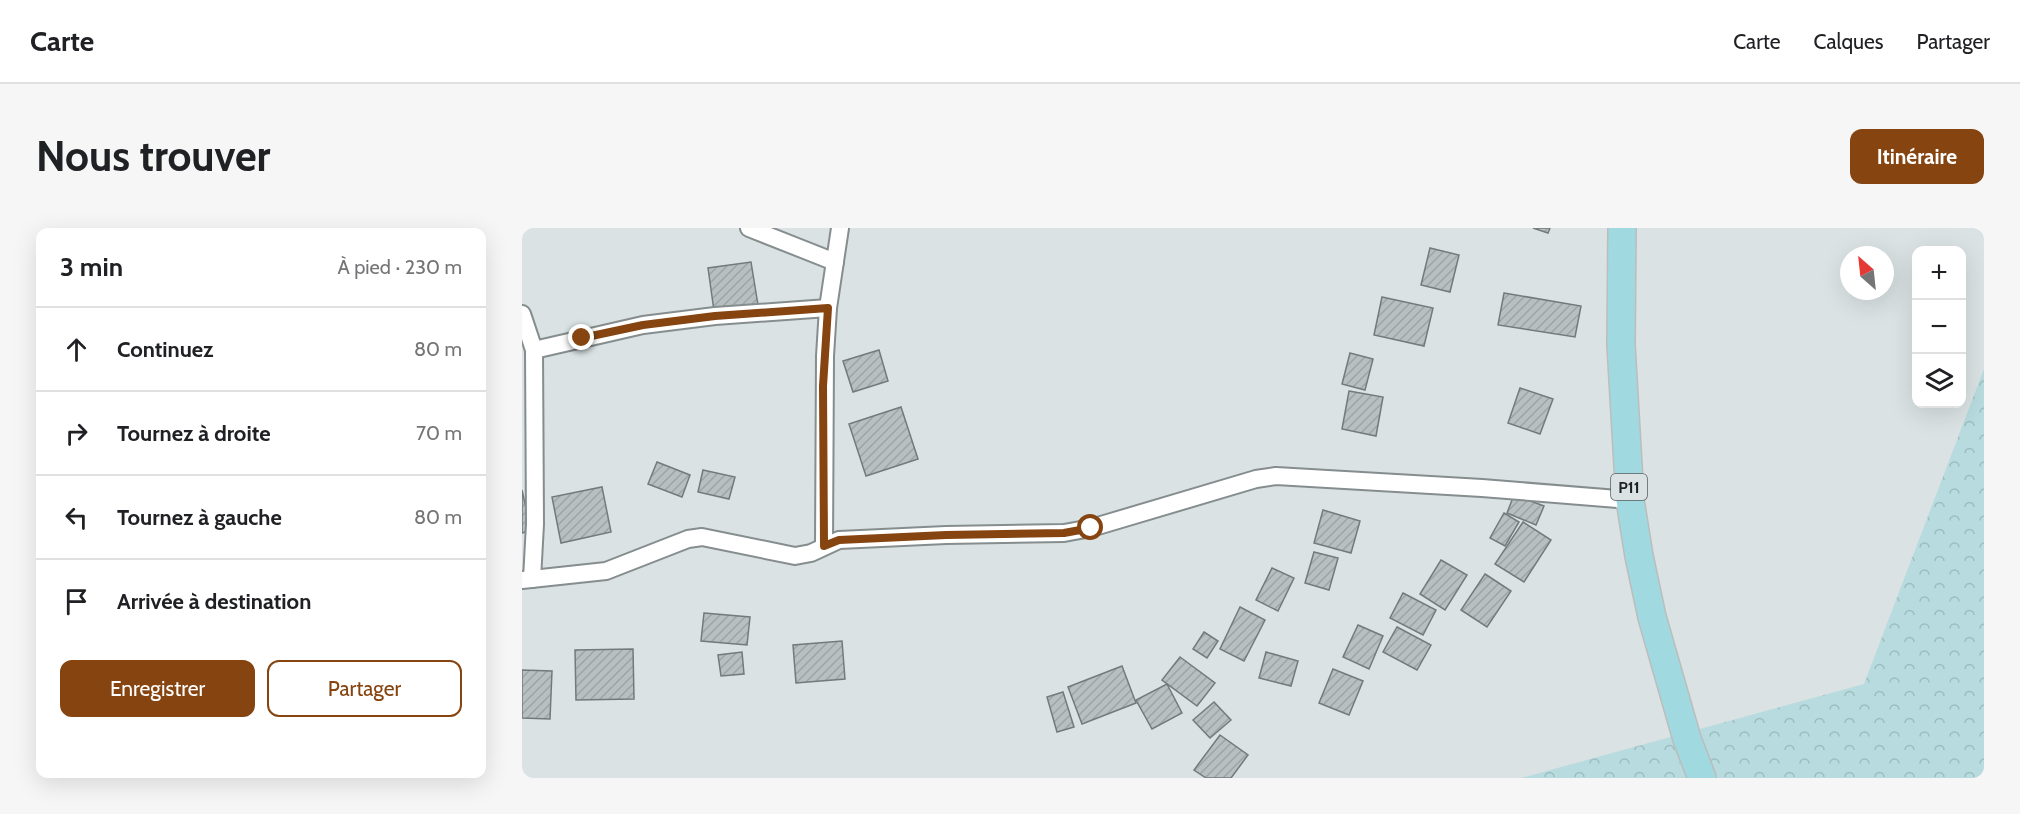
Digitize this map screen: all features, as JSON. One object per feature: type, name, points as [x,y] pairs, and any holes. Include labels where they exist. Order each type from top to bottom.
[{"type":"main road","name":"P11","points":[[1622,228],[1621,345],[1630,500],[1652,617],[1687,740],[1702,778]]},
{"type":"street","points":[[749,228],[835,262]]},
{"type":"street","points":[[824,546],[823,386],[828,308],[840,228]]},
{"type":"street","points":[[534,350],[643,325],[715,316],[828,308]]},
{"type":"street","points":[[522,314],[534,350],[535,524],[527,579],[606,571],[688,539],[702,537],[795,556],[811,553],[839,540],[1064,533],[1091,528],[1256,479],[1276,476],[1482,488],[1630,500]]},
{"type":"green space","points":[[1984,369],[1984,778],[1521,778],[1864,684]]},
{"type":"building","points":[[1533,228],[1550,228],[1548,233]]},
{"type":"building","points":[[1430,248],[1459,255],[1450,292],[1421,285]]},
{"type":"building","points":[[751,262],[758,305],[714,311],[708,268]]},
{"type":"building","points":[[1504,293],[1581,306],[1575,337],[1498,325]]},
{"type":"building","points":[[1382,297],[1433,308],[1424,346],[1374,335]]},
{"type":"building","points":[[879,350],[888,381],[853,392],[843,361]]},
{"type":"building","points":[[1350,353],[1373,359],[1365,390],[1342,384]]},
{"type":"building","points":[[1520,388],[1553,399],[1540,434],[1508,423]]},
{"type":"building","points":[[1349,391],[1383,397],[1376,436],[1342,429]]},
{"type":"building","points":[[901,407],[918,459],[866,476],[849,424]]},
{"type":"building","points":[[657,462],[690,475],[682,497],[648,484]]},
{"type":"building","points":[[703,470],[735,477],[729,499],[698,492]]},
{"type":"building","points":[[602,487],[611,532],[561,543],[552,497]]},
{"type":"building","points":[[522,490],[531,531],[522,533]]},
{"type":"building","points":[[1514,495],[1544,506],[1536,525],[1507,513]]},
{"type":"building","points":[[1323,510],[1360,521],[1351,553],[1314,543]]},
{"type":"building","points":[[1504,513],[1519,522],[1505,546],[1490,538]]},
{"type":"building","points":[[1523,522],[1551,540],[1524,582],[1495,564]]},
{"type":"building","points":[[1314,552],[1338,558],[1329,590],[1305,583]]},
{"type":"building","points":[[1441,560],[1467,575],[1445,610],[1420,594]]},
{"type":"building","points":[[1272,568],[1294,578],[1278,611],[1256,600]]},
{"type":"building","points":[[1485,574],[1511,591],[1487,627],[1461,610]]},
{"type":"building","points":[[1403,593],[1436,610],[1423,635],[1390,618]]},
{"type":"building","points":[[1240,607],[1265,620],[1244,661],[1220,649]]},
{"type":"building","points":[[704,613],[750,617],[747,645],[701,641]]},
{"type":"building","points":[[1358,625],[1383,636],[1369,669],[1343,657]]},
{"type":"building","points":[[1397,627],[1431,645],[1417,670],[1383,652]]},
{"type":"building","points":[[1204,632],[1218,641],[1207,658],[1193,649]]},
{"type":"building","points":[[842,641],[845,679],[796,683],[793,645]]},
{"type":"building","points":[[633,649],[634,699],[576,700],[575,650]]},
{"type":"building","points":[[742,652],[744,674],[721,676],[718,655]]},
{"type":"building","points":[[1266,652],[1298,661],[1291,686],[1259,678]]},
{"type":"building","points":[[1180,657],[1215,683],[1197,706],[1162,680]]},
{"type":"building","points":[[1122,666],[1136,703],[1082,724],[1068,687]]},
{"type":"building","points":[[1333,669],[1363,681],[1349,715],[1319,703]]},
{"type":"building","points":[[522,670],[552,671],[550,719],[522,718]]},
{"type":"building","points":[[1167,684],[1182,713],[1152,729],[1136,700]]},
{"type":"building","points":[[1063,692],[1074,727],[1057,732],[1047,697]]},
{"type":"building","points":[[1214,702],[1231,720],[1210,738],[1193,720]]},
{"type":"building","points":[[1220,735],[1248,755],[1231,778],[1206,778],[1194,770]]},
{"type":"route","points":[[582,338],[643,325],[715,316],[828,308],[823,386],[824,546],[839,540],[1064,533],[1091,528]]}]
